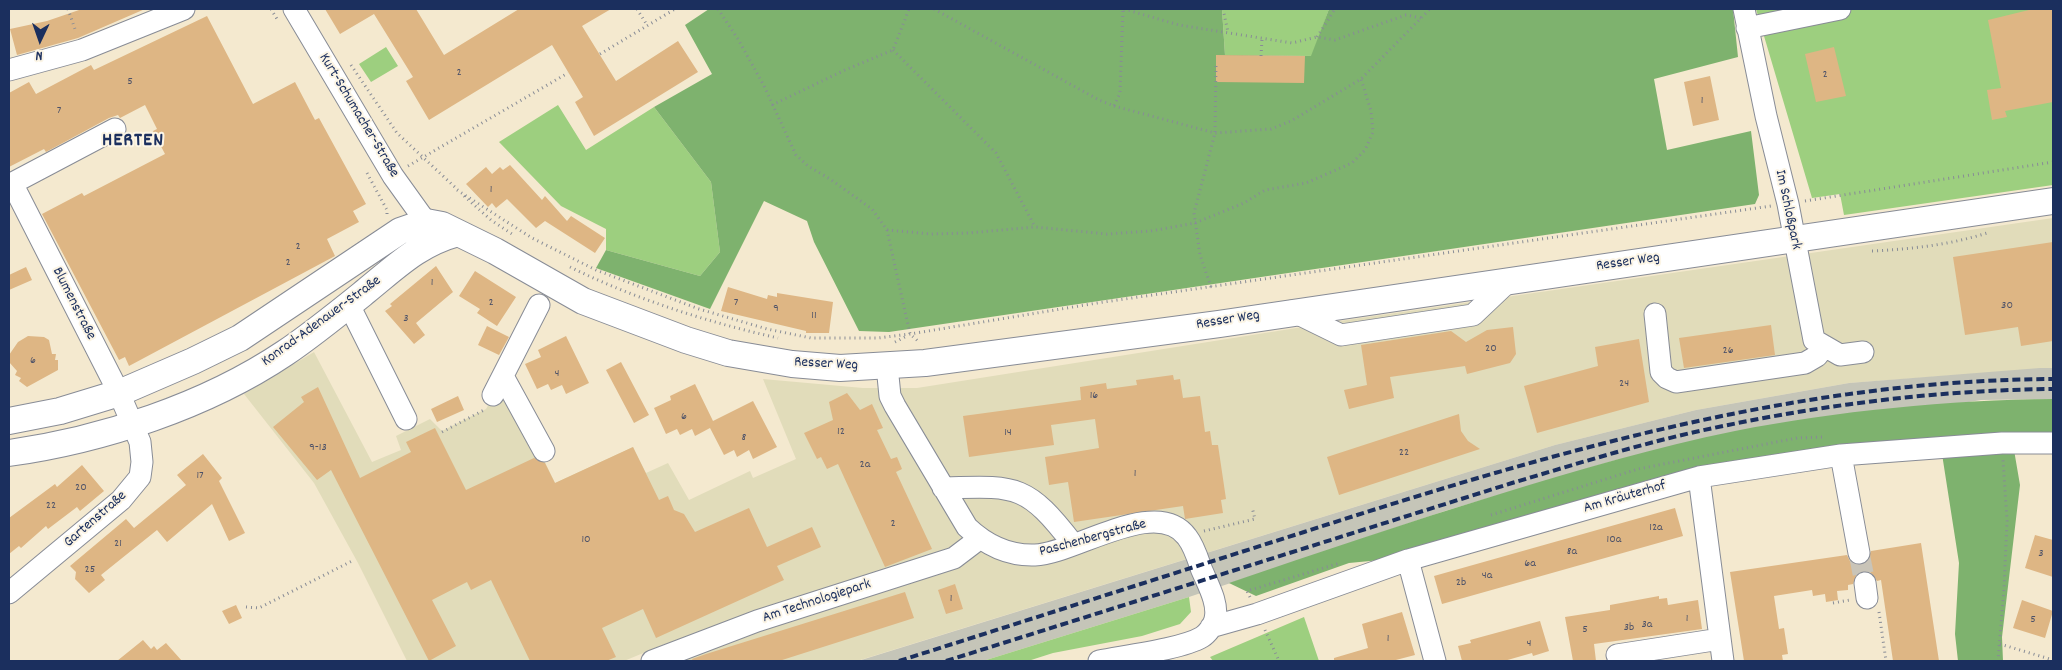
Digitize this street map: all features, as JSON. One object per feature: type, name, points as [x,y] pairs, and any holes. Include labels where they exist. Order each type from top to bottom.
[{"type":"main road","name":"Resser Weg","points":[[426,222],[442,225],[458,233],[583,301],[686,340],[728,353],[792,364],[840,368],[889,355],[1219,324],[1292,311],[1795,240],[2053,201]]},
{"type":"main road","name":"Konrad-Adenauer-Straße","points":[[9,421],[60,411],[119,393],[193,361],[240,338],[394,235],[426,222]]},
{"type":"main road","name":"Konrad-Adenauer-Straße","points":[[9,453],[93,437],[134,425],[233,383],[284,354],[349,305],[419,248],[435,239],[458,233]]},
{"type":"street","points":[[9,70],[82,50],[184,9]]},
{"type":"street","name":"Kurt-Schumacher-Straße","points":[[294,9],[393,176],[426,222]]},
{"type":"street","name":"Im Schloßpark","points":[[1824,346],[1814,340],[1788,204],[1766,116],[1746,18],[1840,9]]},
{"type":"street","name":"Blumenstraße","points":[[115,129],[11,184],[134,425]]},
{"type":"street","points":[[349,305],[406,419]]},
{"type":"street","points":[[539,305],[498,387],[544,451]]},
{"type":"street","points":[[1655,314],[1661,372],[1667,378],[1676,382],[1805,363],[1817,356],[1824,346],[1840,356],[1863,352]]},
{"type":"street","name":"Paschenbergstraße","points":[[889,355],[890,396],[967,527],[979,539],[1000,550],[1036,555],[1144,522],[1168,523],[1188,537]]},
{"type":"street","name":"Gartenstraße","points":[[9,594],[132,488],[140,477],[142,462],[140,442],[134,425]]},
{"type":"street","name":"Am Kräuterhof","points":[[1211,627],[1257,614],[1408,560],[1699,477],[1841,455],[2002,443],[2053,443]]},
{"type":"street","points":[[1841,455],[1859,553]]},
{"type":"street","points":[[1699,477],[1723,661]]},
{"type":"street","points":[[943,488],[997,487],[1015,490],[1037,502],[1054,519],[1072,544]]},
{"type":"street","points":[[1099,661],[1186,643],[1203,636],[1211,627],[1215,620],[1212,596],[1188,537]]},
{"type":"street","name":"Am Technologiepark","points":[[652,661],[757,621],[954,558],[979,539]]},
{"type":"street","points":[[1408,560],[1435,661]]},
{"type":"street","points":[[1617,655],[1720,639]]},
{"type":"path","points":[[68,9],[82,50]]},
{"type":"path","points":[[271,9],[280,26]]},
{"type":"path","points":[[637,9],[647,25]]},
{"type":"path","points":[[600,54],[675,9]]},
{"type":"path","points":[[718,9],[738,39],[796,155],[808,166],[872,209],[887,230],[910,334]]},
{"type":"path","points":[[772,105],[845,70],[894,50],[909,9]]},
{"type":"path","points":[[934,9],[1099,100],[1114,106],[1215,133],[1271,130],[1291,121],[1361,79],[1430,9]]},
{"type":"path","points":[[1114,106],[1120,93],[1123,9],[1179,25],[1292,44],[1318,37],[1335,40],[1406,15],[1421,18]]},
{"type":"path","points":[[1223,9],[1228,32]]},
{"type":"path","points":[[1318,37],[1335,9]]},
{"type":"path","points":[[1261,56],[1262,38]]},
{"type":"path","points":[[894,50],[996,153],[1035,227]]},
{"type":"path","points":[[350,63],[396,133],[421,158],[491,220],[514,236]]},
{"type":"path","points":[[1211,287],[1200,255],[1194,213],[1215,133],[1216,64]]},
{"type":"path","points":[[408,166],[568,73]]},
{"type":"path","points":[[887,230],[959,233],[1035,227],[1107,234],[1151,232],[1195,223],[1244,203],[1265,190],[1306,183],[1352,163],[1365,150],[1373,132],[1371,111],[1361,79]]},
{"type":"path","points":[[457,190],[532,238],[596,270],[699,309],[766,328],[811,338],[878,338],[1211,287],[1788,204],[2053,162]]},
{"type":"path","points":[[366,170],[387,210],[387,223],[394,235]]},
{"type":"path","points":[[562,264],[637,296],[720,324],[786,340]]},
{"type":"path","points":[[889,355],[910,334]]},
{"type":"path","points":[[442,432],[486,409],[498,387]]},
{"type":"path","points":[[1998,661],[2007,520],[2002,443]]},
{"type":"path","points":[[1188,537],[1200,532],[1255,519],[1252,508]]},
{"type":"path","points":[[246,608],[259,608],[352,561]]},
{"type":"path","points":[[1257,614],[1279,661]]},
{"type":"path","points":[[2000,644],[2053,660]]},
{"type":"shaded area","points":[[2053,218],[2053,368],[1849,383],[1696,410],[1555,445],[857,661],[670,661],[665,644],[624,661],[407,661],[358,563],[314,483],[244,394],[314,352],[372,462],[401,450],[396,436],[430,419],[442,431],[486,409],[504,378],[555,483],[633,447],[646,473],[668,463],[689,500],[750,471],[753,478],[796,459],[763,379],[863,388],[917,388],[1347,320]]},
{"type":"shaded area","points":[[2053,368],[2053,399],[1981,400],[1616,460],[1445,511],[1189,597],[983,661],[858,661],[1555,445],[1696,410],[1849,383]]},
{"type":"green space","points":[[709,9],[1222,9],[1225,55],[1311,56],[1329,9],[1733,9],[1738,57],[1654,79],[1667,150],[1751,131],[1759,195],[1755,204],[889,332],[859,331],[814,242],[807,221],[764,201],[710,309],[596,268],[606,250],[700,276],[720,252],[711,182],[654,107],[712,74],[685,25]]},
{"type":"green space","points":[[1222,9],[1329,9],[1312,56],[1225,55]]},
{"type":"green space","points":[[1756,9],[2053,9],[2053,185],[1844,215],[1840,194],[1812,198]]},
{"type":"green space","points":[[386,47],[398,66],[371,82],[359,64]]},
{"type":"green space","points":[[558,105],[586,150],[654,107],[711,182],[720,252],[700,276],[606,250],[606,229],[561,206],[499,142]]},
{"type":"green space","points":[[2053,399],[2053,436],[1845,447],[1391,559],[1349,563],[1256,596],[1229,583],[1364,537],[1500,494],[1559,476],[1705,437],[1853,412],[1934,404]]},
{"type":"green space","points":[[2014,450],[2020,485],[2002,637],[2003,661],[1958,661],[1955,634],[1959,563],[1942,454]]},
{"type":"green space","points":[[1189,597],[1191,612],[1180,624],[1142,636],[1053,653],[1028,661],[983,661]]},
{"type":"green space","points":[[1304,617],[1319,661],[1213,661],[1210,657]]},
{"type":"building","points":[[82,9],[145,9],[78,38],[17,55],[10,29],[47,21]]},
{"type":"building","points":[[325,9],[416,9],[444,55],[519,9],[611,9],[582,26],[616,81],[678,41],[698,72],[594,136],[575,102],[583,97],[552,45],[429,120],[406,81],[413,77],[374,14],[340,34]]},
{"type":"building","points":[[2033,9],[2053,9],[2053,102],[2005,111],[2007,117],[1992,120],[1987,90],[2001,88],[1988,20]]},
{"type":"building","points":[[207,16],[253,104],[295,82],[315,120],[319,118],[366,204],[353,211],[359,222],[327,239],[335,256],[129,366],[125,357],[119,360],[42,214],[82,193],[84,196],[165,154],[153,131],[157,129],[145,105],[120,118],[118,115],[109,118],[46,152],[44,149],[9,167],[9,93],[29,82],[36,94],[91,65],[94,70]]},
{"type":"building","points":[[1834,47],[1846,96],[1816,102],[1805,54]]},
{"type":"building","points":[[1216,55],[1305,56],[1304,83],[1216,82]]},
{"type":"building","points":[[1710,76],[1719,120],[1693,126],[1684,82]]},
{"type":"building","points":[[510,165],[542,200],[545,196],[567,221],[571,216],[605,238],[595,253],[545,221],[536,228],[507,199],[496,208],[492,203],[488,207],[466,184],[486,167],[492,174],[500,167],[503,170]]},
{"type":"building","points":[[2053,242],[2053,341],[2021,346],[2018,327],[1965,335],[1953,257]]},
{"type":"building","points":[[436,266],[453,292],[416,323],[425,335],[414,344],[385,311],[392,306],[390,304]]},
{"type":"building","points":[[26,267],[32,280],[9,290],[9,275]]},
{"type":"building","points":[[475,271],[516,297],[497,326],[477,313],[480,309],[459,296]]},
{"type":"building","points":[[728,287],[767,299],[768,295],[777,297],[777,293],[833,302],[829,333],[806,333],[806,331],[721,311]]},
{"type":"building","points":[[1771,325],[1775,355],[1684,368],[1679,338]]},
{"type":"building","points":[[487,326],[509,337],[499,355],[478,345]]},
{"type":"building","points":[[1513,327],[1516,354],[1510,363],[1467,374],[1465,366],[1390,377],[1394,398],[1349,409],[1344,390],[1367,385],[1361,345],[1451,331],[1466,342],[1487,330]]},
{"type":"building","points":[[28,336],[44,337],[49,340],[52,354],[56,354],[55,360],[58,360],[58,370],[27,387],[19,381],[21,378],[15,375],[17,371],[9,362],[9,355],[18,342]]},
{"type":"building","points":[[566,336],[589,383],[566,394],[562,385],[551,390],[548,384],[537,389],[525,364],[541,357],[538,350]]},
{"type":"building","points":[[1639,339],[1649,402],[1537,433],[1524,386],[1598,366],[1595,347]]},
{"type":"building","points":[[621,362],[649,415],[634,423],[606,370]]},
{"type":"building","points":[[1173,375],[1174,380],[1180,379],[1183,398],[1200,396],[1205,432],[1210,431],[1212,445],[1218,445],[1226,499],[1221,500],[1223,513],[1185,519],[1183,506],[1074,522],[1068,482],[1049,485],[1045,457],[1099,448],[1095,419],[1051,425],[1054,445],[969,457],[963,416],[1081,400],[1080,387],[1106,383],[1107,389],[1137,385],[1136,380]]},
{"type":"building","points":[[695,384],[713,421],[753,401],[777,447],[753,459],[749,450],[737,457],[734,450],[724,455],[710,428],[695,436],[692,429],[680,435],[677,429],[666,434],[654,408],[671,400],[670,396]]},
{"type":"building","points":[[318,387],[360,478],[411,452],[406,442],[435,428],[466,490],[534,458],[545,463],[555,483],[633,447],[659,500],[668,496],[674,510],[684,514],[695,532],[749,508],[767,547],[812,527],[821,547],[777,566],[784,580],[656,638],[643,609],[602,628],[616,657],[606,661],[530,661],[491,580],[471,590],[467,582],[432,600],[456,646],[429,661],[331,470],[317,480],[273,427],[304,402],[301,397]]},
{"type":"building","points":[[847,393],[860,410],[872,404],[883,428],[877,430],[891,459],[897,457],[902,469],[896,472],[932,549],[885,567],[838,464],[827,469],[821,457],[817,459],[804,433],[833,420],[829,402]]},
{"type":"building","points":[[458,396],[464,410],[437,422],[431,409]]},
{"type":"building","points":[[1459,414],[1461,431],[1468,441],[1480,449],[1339,495],[1327,457]]},
{"type":"building","points":[[203,454],[222,478],[219,481],[245,533],[229,541],[212,504],[167,542],[157,530],[101,575],[105,580],[89,593],[75,579],[76,572],[70,566],[126,519],[134,528],[186,485],[177,475]]},
{"type":"building","points":[[82,465],[104,491],[80,511],[77,507],[48,529],[46,526],[21,548],[19,546],[9,554],[9,518],[55,484],[57,487]]},
{"type":"building","points":[[1675,508],[1683,536],[1442,604],[1434,576]]},
{"type":"building","points":[[2035,535],[2053,540],[2053,577],[2025,568]]},
{"type":"building","points":[[1921,543],[1939,661],[1893,661],[1881,580],[1877,581],[1870,572],[1864,571],[1857,573],[1853,584],[1848,585],[1848,590],[1837,591],[1838,600],[1826,602],[1825,594],[1813,596],[1812,590],[1774,596],[1779,629],[1784,628],[1788,654],[1782,655],[1783,661],[1744,661],[1730,572],[1847,555],[1850,561],[1861,565],[1867,562],[1871,551]]},
{"type":"building","points":[[955,584],[963,609],[946,614],[938,590]]},
{"type":"building","points":[[905,592],[914,618],[779,661],[693,661],[692,659],[706,654]]},
{"type":"building","points":[[1659,596],[1659,599],[1667,598],[1668,605],[1698,600],[1702,629],[1594,644],[1596,661],[1573,661],[1565,617],[1610,610],[1610,605]]},
{"type":"building","points":[[2022,600],[2053,611],[2045,638],[2013,628]]},
{"type":"building","points":[[236,605],[242,618],[229,624],[222,611]]},
{"type":"building","points":[[1402,612],[1415,655],[1392,661],[1334,661],[1334,658],[1368,648],[1362,624]]},
{"type":"building","points":[[1540,621],[1549,651],[1533,656],[1532,653],[1504,661],[1462,661],[1458,646],[1471,643],[1470,640]]},
{"type":"building","points":[[143,640],[151,649],[154,646],[157,650],[166,643],[182,661],[117,661]]},
{"type":"tunnel","points":[[1859,553],[1865,583]]},
{"type":"railway","points":[[899,661],[1487,475],[1673,427],[1767,407],[1862,392],[1957,383],[2053,379]]},
{"type":"railway","points":[[946,661],[1512,483],[1672,437],[1784,414],[1873,401],[1963,392],[2053,389]]},
{"type":"district","name":"HERTEN","points":[[133,142]]}]
